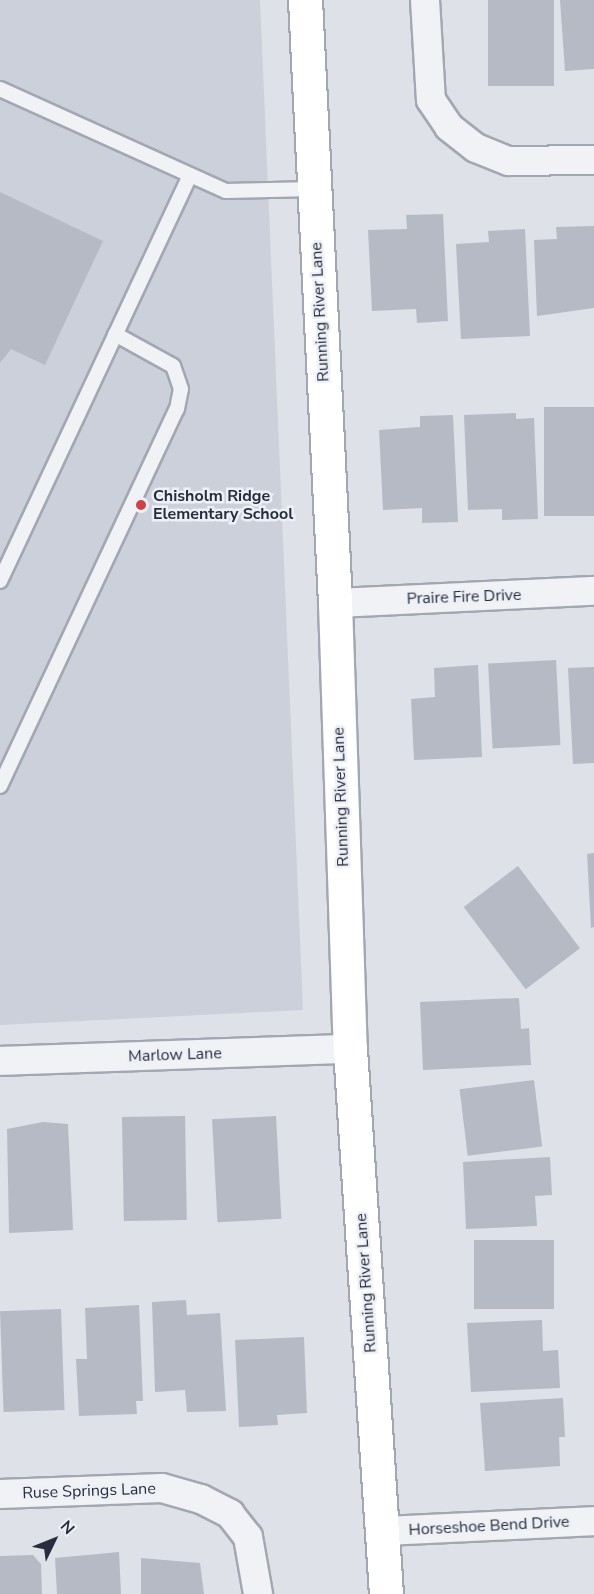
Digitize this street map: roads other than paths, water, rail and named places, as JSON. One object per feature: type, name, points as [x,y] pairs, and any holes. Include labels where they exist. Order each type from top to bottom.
[{"type":"street","name":"Running River Lane","points":[[305,0],[335,603],[350,1049],[386,1594]]},
{"type":"street","points":[[425,0],[431,100],[449,127],[476,148],[509,161],[594,160]]},
{"type":"street","name":"Praire Fire Drive","points":[[335,603],[594,591]]},
{"type":"street","name":"Marlow Lane","points":[[0,1061],[350,1049]]},
{"type":"street","name":"Ruse Springs Lane","points":[[0,1494],[162,1488],[201,1498],[230,1514],[248,1537],[258,1594]]},
{"type":"street","name":"Horseshoe Bend Drive","points":[[383,1530],[594,1521]]},
{"type":"lane","points":[[0,89],[226,191],[314,189]]},
{"type":"lane","points":[[0,581],[190,175]]},
{"type":"lane","points":[[0,786],[177,409],[181,389],[173,366],[115,334]]},
{"type":"place","name":"Chisholm Ridge Elementary School","points":[[141,505]]}]
